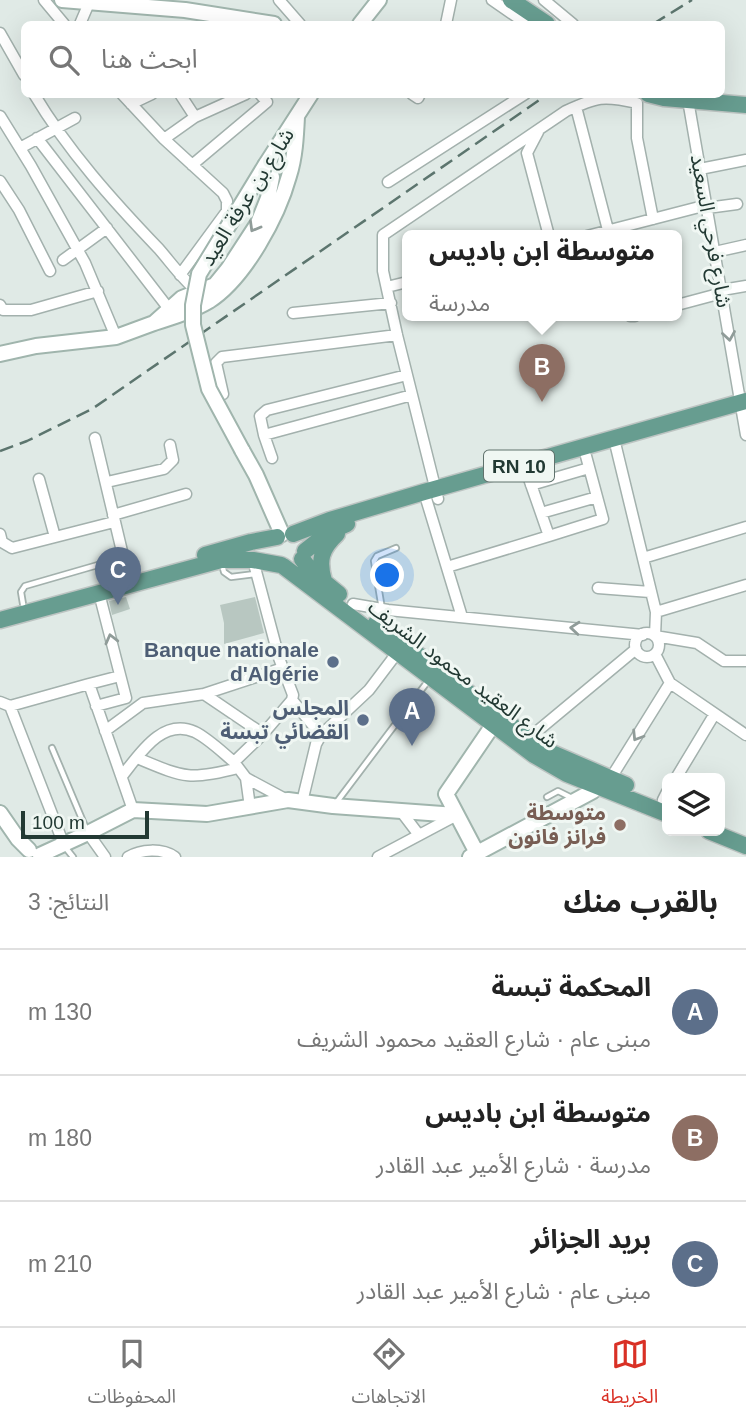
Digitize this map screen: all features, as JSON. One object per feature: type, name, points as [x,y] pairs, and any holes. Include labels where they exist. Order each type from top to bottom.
[{"type":"main road","points":[[514,1],[542,21]]},
{"type":"main road","points":[[673,98],[746,105]]},
{"type":"main road","name":"RN 10","points":[[0,621],[99,593],[129,580],[330,520],[431,496],[529,479],[587,462],[616,447],[743,406]]},
{"type":"main road","name":"RN 10","points":[[304,555],[329,532],[349,523],[431,496],[743,406]]},
{"type":"main road","points":[[324,581],[320,563],[321,552],[349,523]]},
{"type":"main road","points":[[284,535],[302,540],[304,555],[297,565],[282,565],[276,562],[271,552],[274,541],[284,535]]},
{"type":"main road","name":"شارع العقيد محمود الشريف","points":[[304,555],[306,566],[324,581],[529,738],[604,783]]},
{"type":"main road","name":"RN 10","points":[[0,611],[221,560],[255,567],[282,565]]},
{"type":"main road","name":"شارع العقيد محمود الشريف","points":[[282,565],[493,726],[546,762],[662,801]]},
{"type":"main road","points":[[725,825],[746,834]]},
{"type":"main road","points":[[721,836],[746,846]]},
{"type":"street","points":[[44,0],[62,21]]},
{"type":"street","points":[[62,0],[163,4],[245,21]]},
{"type":"street","points":[[279,0],[297,21]]},
{"type":"street","points":[[362,21],[379,0]]},
{"type":"street","points":[[447,21],[451,0]]},
{"type":"street","points":[[492,0],[523,21]]},
{"type":"street","points":[[544,0],[569,21]]},
{"type":"street","points":[[81,21],[89,3]]},
{"type":"street","points":[[0,33],[21,66]]},
{"type":"street","points":[[36,98],[54,128],[80,161],[180,275],[197,292],[211,300]]},
{"type":"street","points":[[126,98],[164,139],[223,193],[227,201],[227,211],[180,275]]},
{"type":"street","points":[[131,104],[144,98]]},
{"type":"street","points":[[183,98],[195,117]]},
{"type":"street","points":[[164,139],[195,117],[237,98]]},
{"type":"street","points":[[192,165],[267,102],[264,98]]},
{"type":"street","name":"شارع بن عرفة العيد","points":[[284,535],[256,475],[209,389],[193,325],[193,305],[199,274],[309,98]]},
{"type":"street","points":[[388,182],[519,98]]},
{"type":"street","points":[[462,617],[447,567],[412,395],[383,271],[383,235],[540,129],[596,98]]},
{"type":"street","points":[[616,98],[637,103],[637,138],[653,219]]},
{"type":"street","name":"شارع فرحي السعيد","points":[[688,100],[746,435]]},
{"type":"street","points":[[576,107],[605,230]]},
{"type":"street","points":[[0,116],[78,251],[98,291],[116,337]]},
{"type":"street","points":[[0,354],[36,346],[116,337],[211,300],[230,282],[258,244],[277,207],[290,174],[297,117]]},
{"type":"street","points":[[20,148],[75,118]]},
{"type":"street","points":[[540,129],[527,152],[547,230]]},
{"type":"street","points":[[37,138],[169,309]]},
{"type":"street","points":[[268,160],[290,174]]},
{"type":"street","points":[[154,323],[182,298],[215,285],[220,279],[258,223],[272,186],[268,160]]},
{"type":"street","points":[[700,169],[746,160]]},
{"type":"street","points":[[0,181],[19,210],[50,271]]},
{"type":"street","points":[[612,230],[707,206],[737,204]]},
{"type":"street","points":[[63,260],[107,228]]},
{"type":"street","points":[[715,252],[746,245]]},
{"type":"street","points":[[387,287],[402,283]]},
{"type":"street","points":[[682,303],[746,286]]},
{"type":"street","points":[[0,305],[3,310],[31,310],[98,291]]},
{"type":"street","points":[[293,313],[391,303]]},
{"type":"street","points":[[222,394],[216,363],[222,357],[397,335]]},
{"type":"street","points":[[272,458],[260,416],[267,410],[407,375]]},
{"type":"street","points":[[264,435],[412,395]]},
{"type":"street","points":[[95,438],[129,580]]},
{"type":"street","points":[[107,482],[164,469],[173,460],[170,445]]},
{"type":"street","points":[[616,447],[656,612],[655,636],[659,647],[655,654],[644,657],[636,649],[636,642],[643,635]]},
{"type":"street","points":[[447,567],[603,520],[587,462]]},
{"type":"street","points":[[529,479],[549,536]]},
{"type":"street","points":[[39,480],[55,537]]},
{"type":"street","points":[[0,534],[2,542],[12,548],[114,519],[186,494]]},
{"type":"street","points":[[541,513],[597,497]]},
{"type":"street","points":[[643,558],[746,527]]},
{"type":"street","points":[[137,758],[178,775],[207,776],[236,765],[292,700],[293,691],[283,668],[255,567]]},
{"type":"street","points":[[656,612],[746,585]]},
{"type":"street","points":[[598,588],[650,592]]},
{"type":"street","points":[[99,593],[130,710]]},
{"type":"street","points":[[353,604],[382,610],[655,636],[697,643],[724,661],[746,662]]},
{"type":"street","points":[[529,738],[636,649]]},
{"type":"street","points":[[295,801],[321,735],[369,690],[397,653]]},
{"type":"street","points":[[655,654],[670,684],[746,735]]},
{"type":"street","points":[[105,731],[143,703],[204,694],[283,668]]},
{"type":"street","points":[[64,845],[5,704],[120,676]]},
{"type":"street","points":[[89,684],[133,810]]},
{"type":"street","points":[[446,794],[474,855],[604,783],[670,684]]},
{"type":"street","points":[[204,694],[263,734]]},
{"type":"street","points":[[96,706],[126,698]]},
{"type":"street","points":[[292,700],[321,735]]},
{"type":"street","points":[[679,773],[714,715]]},
{"type":"street","points":[[425,811],[446,794],[493,726]]},
{"type":"street","points":[[122,776],[159,735],[187,729],[198,733],[236,765],[246,778],[295,801]]},
{"type":"street","points":[[246,778],[250,807]]},
{"type":"street","points":[[0,813],[30,854],[64,845],[133,810],[206,814],[295,801],[456,815]]},
{"type":"street","points":[[400,810],[419,835]]},
{"type":"street","points":[[378,857],[456,815]]},
{"type":"street","points":[[88,833],[106,857]]},
{"type":"street","points":[[128,857],[140,850],[170,853],[175,857]]},
{"type":"lane","points":[[382,610],[374,561],[377,556],[396,548]]},
{"type":"lane","points":[[23,604],[21,592],[25,586],[123,558]]},
{"type":"lane","points":[[333,806],[431,678]]},
{"type":"lane","points":[[52,748],[88,833]]},
{"type":"lane","points":[[547,797],[558,791],[576,800]]},
{"type":"lane","points":[[64,845],[73,857]]},
{"type":"building","points":[[126,597],[130,609],[112,615],[109,601]]},
{"type":"building","points":[[255,597],[264,633],[224,644],[224,623],[220,605]]},
{"type":"railway","points":[[658,21],[692,0]]},
{"type":"railway","points":[[0,451],[27,441],[92,409],[542,98]]},
{"type":"place","name":"متوسطة ابن باديس","points":[[542,402]]},
{"type":"place","name":"بريد الجزائر","points":[[118,605]]},
{"type":"place","name":"Banque nationale d'Algérie","points":[[333,662]]},
{"type":"place","name":"المجلس القضائي تبسة","points":[[363,720]]},
{"type":"place","name":"المحكمة تبسة","points":[[412,746]]},
{"type":"place","name":"متوسطة فرانز فانون","points":[[620,825]]}]
